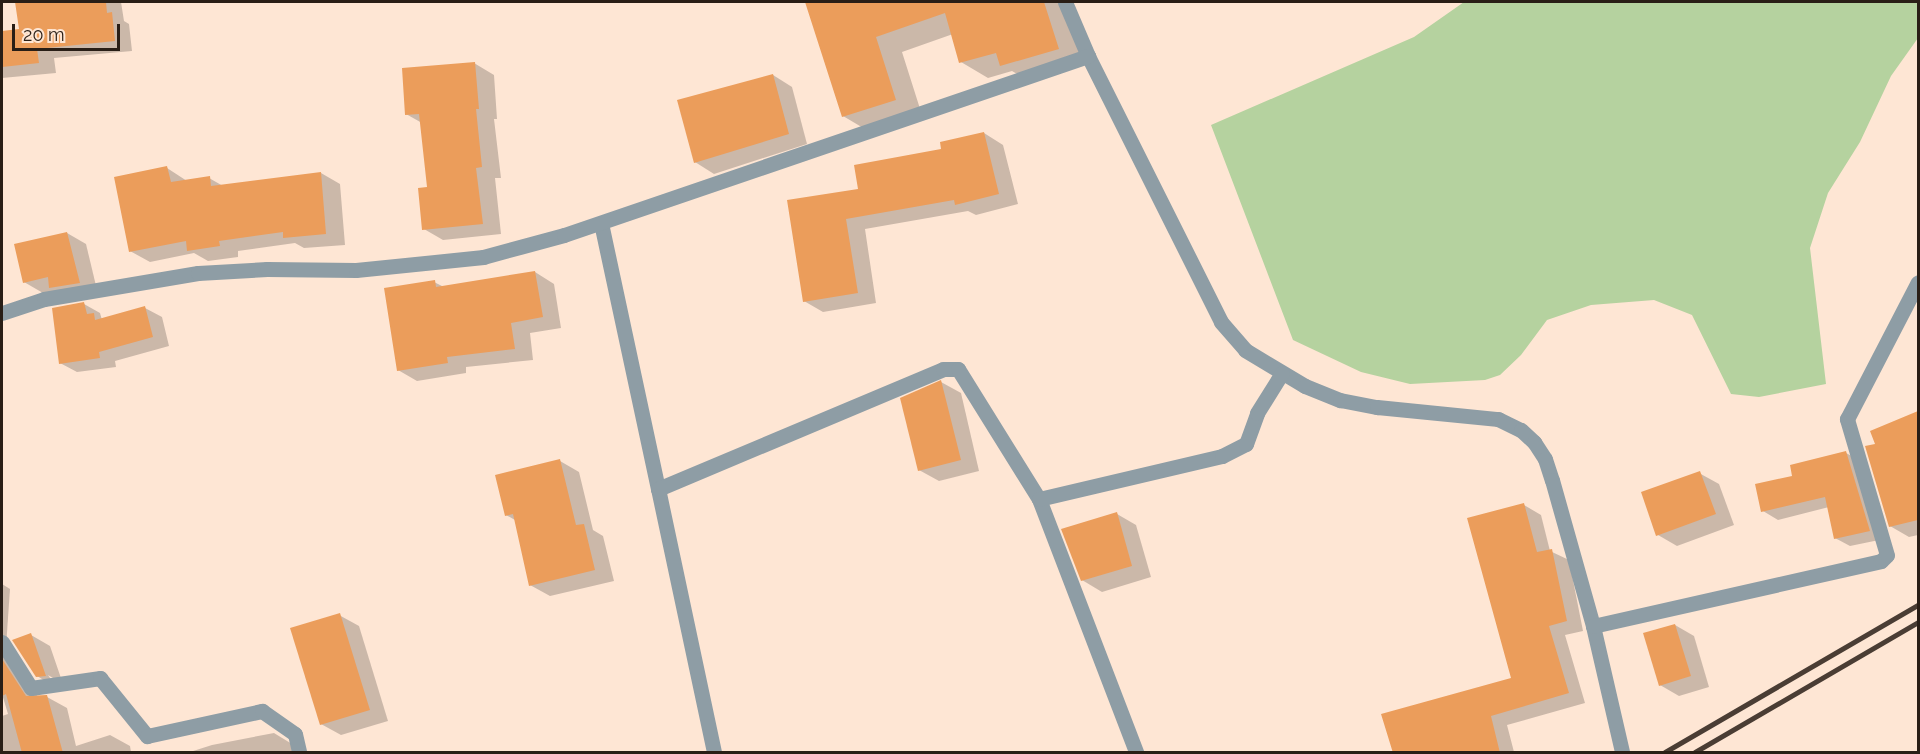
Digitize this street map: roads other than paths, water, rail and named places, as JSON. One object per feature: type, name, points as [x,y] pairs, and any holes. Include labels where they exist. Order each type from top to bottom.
[{"type":"street","points":[[1065,2],[1088,57],[1221,322],[1245,350],[1305,386],[1340,399],[1377,407],[1497,419],[1521,430],[1534,442],[1545,459],[1593,627],[1622,753]]},
{"type":"street","points":[[2,313],[44,299],[198,273],[267,269],[356,270],[483,257],[601,223],[1088,57]]},
{"type":"street","points":[[601,223],[714,753]]},
{"type":"street","points":[[1593,627],[1881,561],[1887,555],[1847,419],[1918,282]]},
{"type":"street","points":[[658,489],[943,369],[958,369],[1039,499],[1136,753]]},
{"type":"street","points":[[1039,499],[1222,456],[1246,444],[1257,413],[1282,373]]},
{"type":"street","points":[[2,642],[31,688],[100,678],[147,736],[262,711],[295,734],[299,753]]},
{"type":"railway","points":[[1665,752],[1918,605]]},
{"type":"railway","points":[[1695,752],[1918,622]]}]
